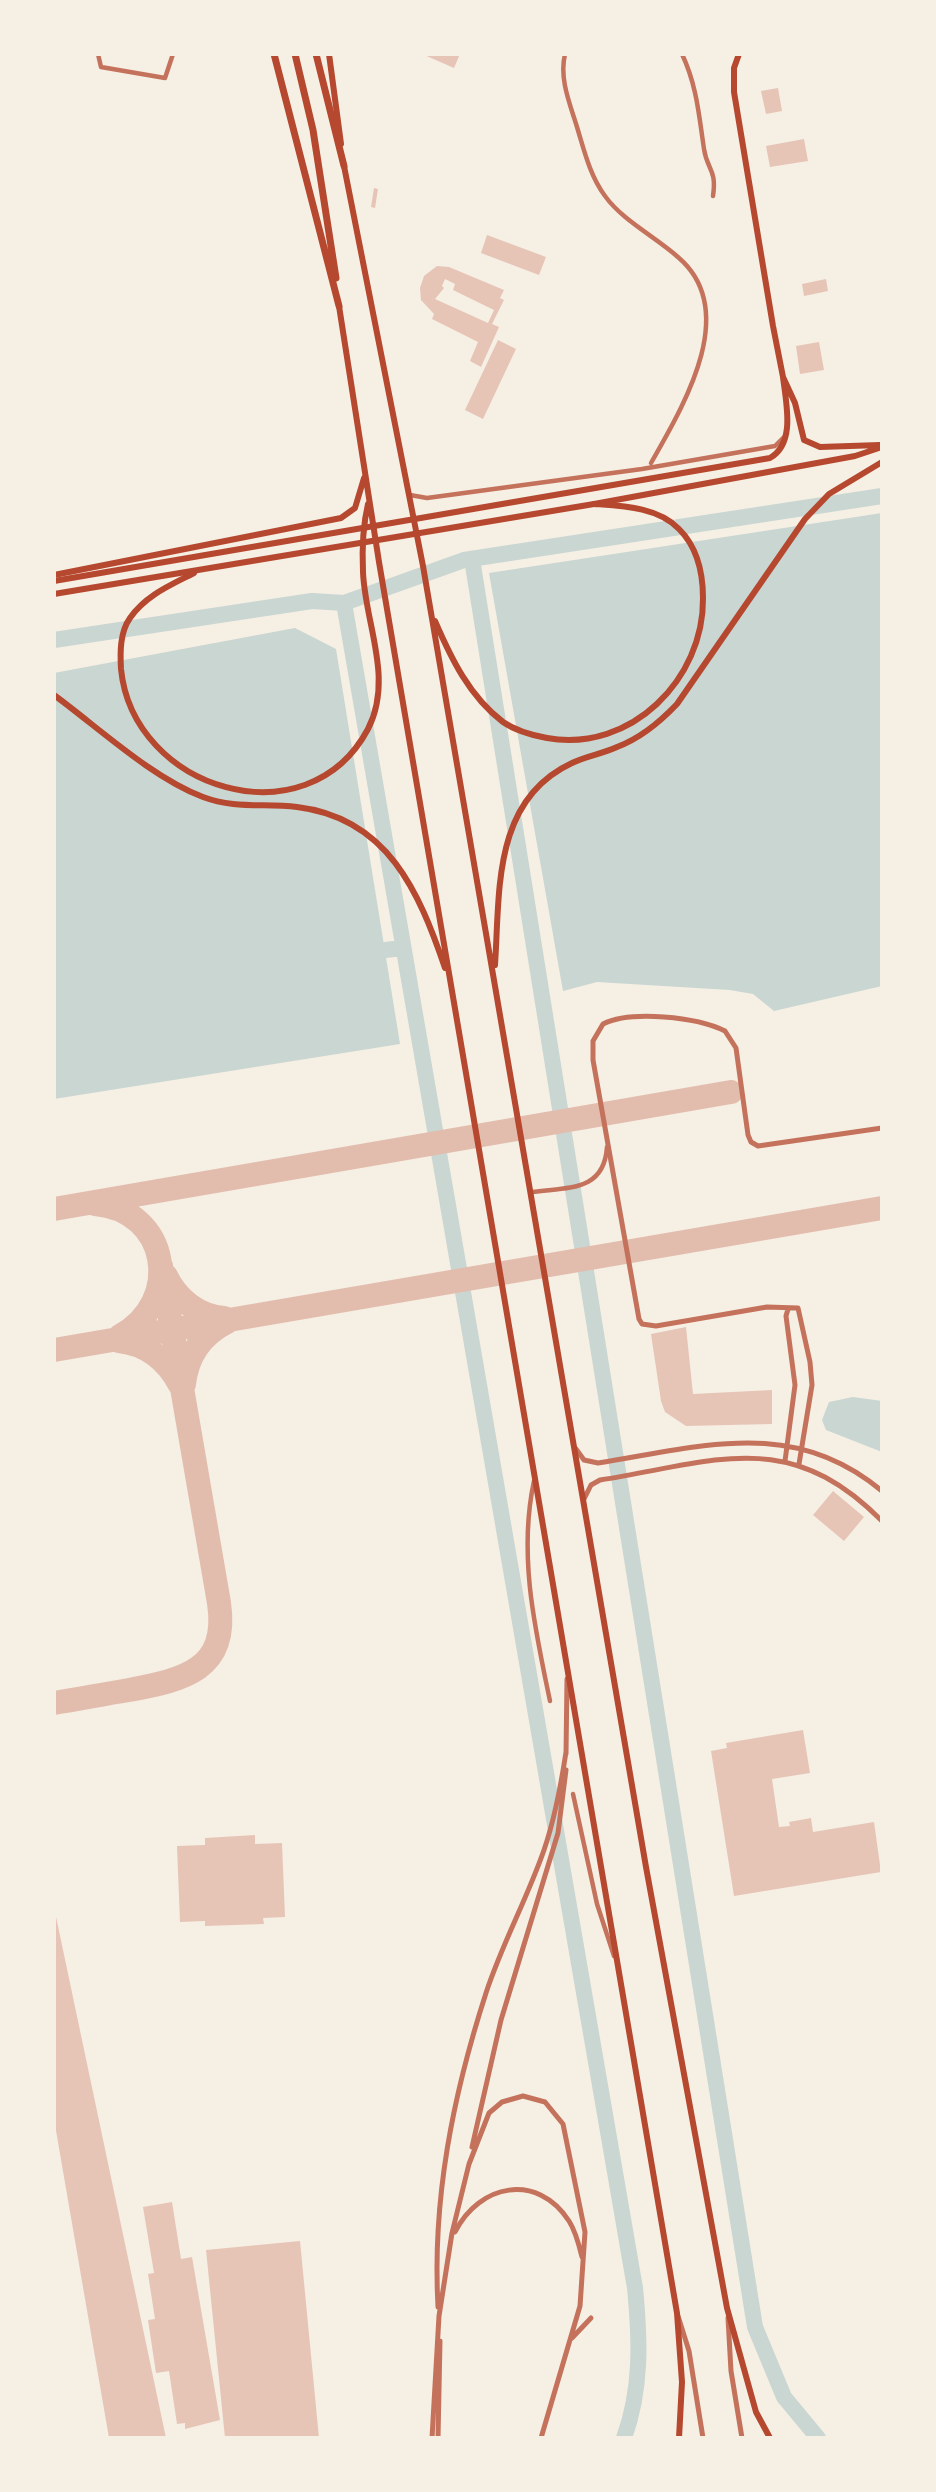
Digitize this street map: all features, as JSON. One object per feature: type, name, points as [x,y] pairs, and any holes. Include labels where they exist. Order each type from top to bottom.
[{"type":"highway","points":[[274,54],[340,306]]},
{"type":"highway","points":[[295,54],[313,130],[340,306]]},
{"type":"highway","points":[[316,54],[344,166]]},
{"type":"main road","points":[[329,54],[344,166],[431,610],[643,1853],[727,2308],[757,2412],[770,2438]]},
{"type":"main road","points":[[54,581],[770,458],[783,448],[786,434],[783,377],[734,92],[734,68],[739,54]]},
{"type":"main road","points":[[340,306],[369,499],[623,1983],[677,2314],[682,2382],[679,2438]]},
{"type":"main road","points":[[783,377],[795,403],[804,440],[820,447],[882,446]]},
{"type":"main road","points":[[54,594],[194,573],[594,504],[855,456],[882,446]]},
{"type":"main road","points":[[494,978],[503,854],[509,831],[525,804],[556,772],[631,740],[655,724],[677,704],[805,519],[829,494],[882,462]]},
{"type":"main road","points":[[54,575],[341,518],[355,508],[365,472]]},
{"type":"main road","points":[[194,573],[152,595],[130,619],[120,654],[122,677],[137,718],[149,737],[175,764],[221,787],[237,791],[274,791],[323,775],[353,751],[369,727],[377,699],[380,672],[363,574],[365,515],[369,499]]},
{"type":"main road","points":[[431,610],[460,673],[488,709],[503,722],[528,734],[556,740],[589,738],[618,731],[646,714],[660,703],[682,675],[700,634],[704,607],[700,567],[678,528],[662,517],[634,508],[594,504]]},
{"type":"main road","points":[[54,695],[181,788],[239,806],[294,807],[320,811],[349,822],[384,847],[396,863],[431,928],[452,987]]},
{"type":"street","points":[[98,54],[102,67],[165,78],[173,54]]},
{"type":"street","points":[[565,54],[563,71],[566,92],[598,185],[612,205],[680,259],[695,276],[702,294],[706,321],[702,351],[673,424],[651,463]]},
{"type":"street","points":[[682,54],[701,110],[704,152],[715,176],[713,196]]},
{"type":"street","points":[[410,495],[427,498],[642,469],[775,446],[786,434]]},
{"type":"street","points":[[799,1464],[810,1408],[812,1374],[802,1313],[796,1307],[767,1307],[656,1326],[642,1324],[636,1308],[607,1142],[593,1041],[603,1024],[623,1019],[678,1019],[719,1028],[730,1036],[736,1048],[748,1135],[755,1145],[775,1146],[882,1128]]},
{"type":"street","points":[[532,1192],[594,1180],[602,1172],[607,1142]]},
{"type":"street","points":[[785,1461],[795,1385],[786,1316],[788,1309]]},
{"type":"street","points":[[576,1449],[584,1460],[598,1463],[727,1442],[755,1441],[787,1445],[833,1458],[882,1491]]},
{"type":"street","points":[[584,1500],[590,1485],[600,1480],[729,1458],[785,1461],[799,1464],[833,1480],[882,1521]]},
{"type":"street","points":[[536,1472],[528,1509],[528,1574],[550,1701]]},
{"type":"street","points":[[432,2438],[439,2316],[452,2233],[488,2068],[544,1884],[563,1809],[566,1652]]},
{"type":"street","points":[[438,2438],[441,2367],[437,2236],[444,2157],[486,1992],[532,1882],[559,1797],[566,1752]]},
{"type":"street","points":[[573,1794],[597,1904],[623,1983]]},
{"type":"street","points":[[469,2164],[483,2123],[496,2106],[516,2096],[539,2099],[552,2107],[563,2124],[583,2216],[584,2264],[580,2306],[541,2438]]},
{"type":"street","points":[[438,2304],[455,2231],[477,2203],[500,2191],[526,2190],[553,2203],[573,2229],[584,2264]]},
{"type":"street","points":[[727,2308],[732,2371],[742,2438]]},
{"type":"street","points":[[677,2314],[689,2351],[703,2438]]},
{"type":"street","points":[[571,2339],[591,2318]]},
{"type":"shaded area","points":[[882,513],[882,986],[774,1011],[753,994],[730,990],[597,982],[563,991],[489,573]]},
{"type":"shaded area","points":[[295,628],[336,649],[400,1044],[54,1099],[54,673]]},
{"type":"shaded area","points":[[853,1397],[882,1401],[882,1452],[826,1430],[822,1420],[829,1402]]},
{"type":"building","points":[[422,54],[460,54],[454,68]]},
{"type":"building","points":[[778,88],[782,111],[766,114],[761,91]]},
{"type":"building","points":[[804,139],[808,161],[770,167],[766,146]]},
{"type":"building","points":[[374,188],[378,189],[375,208],[371,207]]},
{"type":"building","points":[[487,235],[546,257],[539,275],[481,253]]},
{"type":"building","points":[[437,266],[449,267],[504,290],[500,298],[504,300],[492,324],[499,327],[481,367],[470,361],[478,342],[432,319],[434,314],[421,300],[420,288],[424,276]],"holes":[[[445,279],[455,284],[453,290],[494,310],[488,323],[435,299],[444,288],[442,286]]]},
{"type":"building","points":[[826,279],[828,291],[804,296],[802,284]]},
{"type":"building","points":[[498,340],[516,349],[483,419],[465,410]]},
{"type":"building","points":[[819,342],[824,370],[800,374],[796,346]]},
{"type":"building","points":[[686,1327],[693,1394],[772,1390],[772,1424],[686,1426],[665,1412],[651,1334]]},
{"type":"building","points":[[833,1491],[864,1517],[844,1541],[813,1515]]},
{"type":"building","points":[[803,1730],[810,1773],[772,1779],[779,1827],[790,1826],[789,1822],[811,1818],[813,1832],[874,1822],[881,1872],[734,1896],[711,1751],[727,1748],[726,1743]]},
{"type":"building","points":[[255,1835],[255,1844],[282,1843],[285,1917],[263,1918],[264,1924],[205,1926],[205,1921],[180,1922],[177,1846],[205,1845],[205,1838]]},
{"type":"building","points":[[55,1912],[166,2438],[109,2438],[54,2119]]},
{"type":"building","points":[[172,2202],[181,2259],[192,2257],[220,2420],[185,2429],[185,2423],[177,2424],[169,2371],[156,2373],[148,2320],[155,2319],[148,2274],[154,2273],[143,2207]]},
{"type":"building","points":[[300,2241],[319,2438],[225,2438],[206,2250]]},
{"type":"waterway","points":[[54,640],[312,601],[344,603],[464,560],[882,496]]},
{"type":"waterway","points":[[472,559],[755,2327],[784,2397],[818,2438]]},
{"type":"waterway","points":[[344,603],[635,2288],[638,2326],[637,2382],[624,2438]]},
{"type":"waterway","points":[[385,950],[403,948]]},
{"type":"taxiway","points":[[54,1209],[731,1092]]},
{"type":"taxiway","points":[[95,1204],[120,1210],[139,1222],[152,1239],[159,1259],[160,1280],[154,1301],[140,1321],[120,1336]]},
{"type":"taxiway","points":[[54,1350],[882,1208]]},
{"type":"taxiway","points":[[54,1703],[149,1686],[184,1676],[198,1668],[209,1657],[217,1643],[220,1626],[219,1603],[161,1266]]},
{"type":"taxiway","points":[[166,1276],[176,1292],[189,1305],[214,1317],[224,1318]]},
{"type":"taxiway","points":[[184,1384],[188,1364],[197,1347],[210,1333],[227,1322]]},
{"type":"taxiway","points":[[119,1341],[139,1346],[155,1355],[169,1368],[180,1385]]}]
